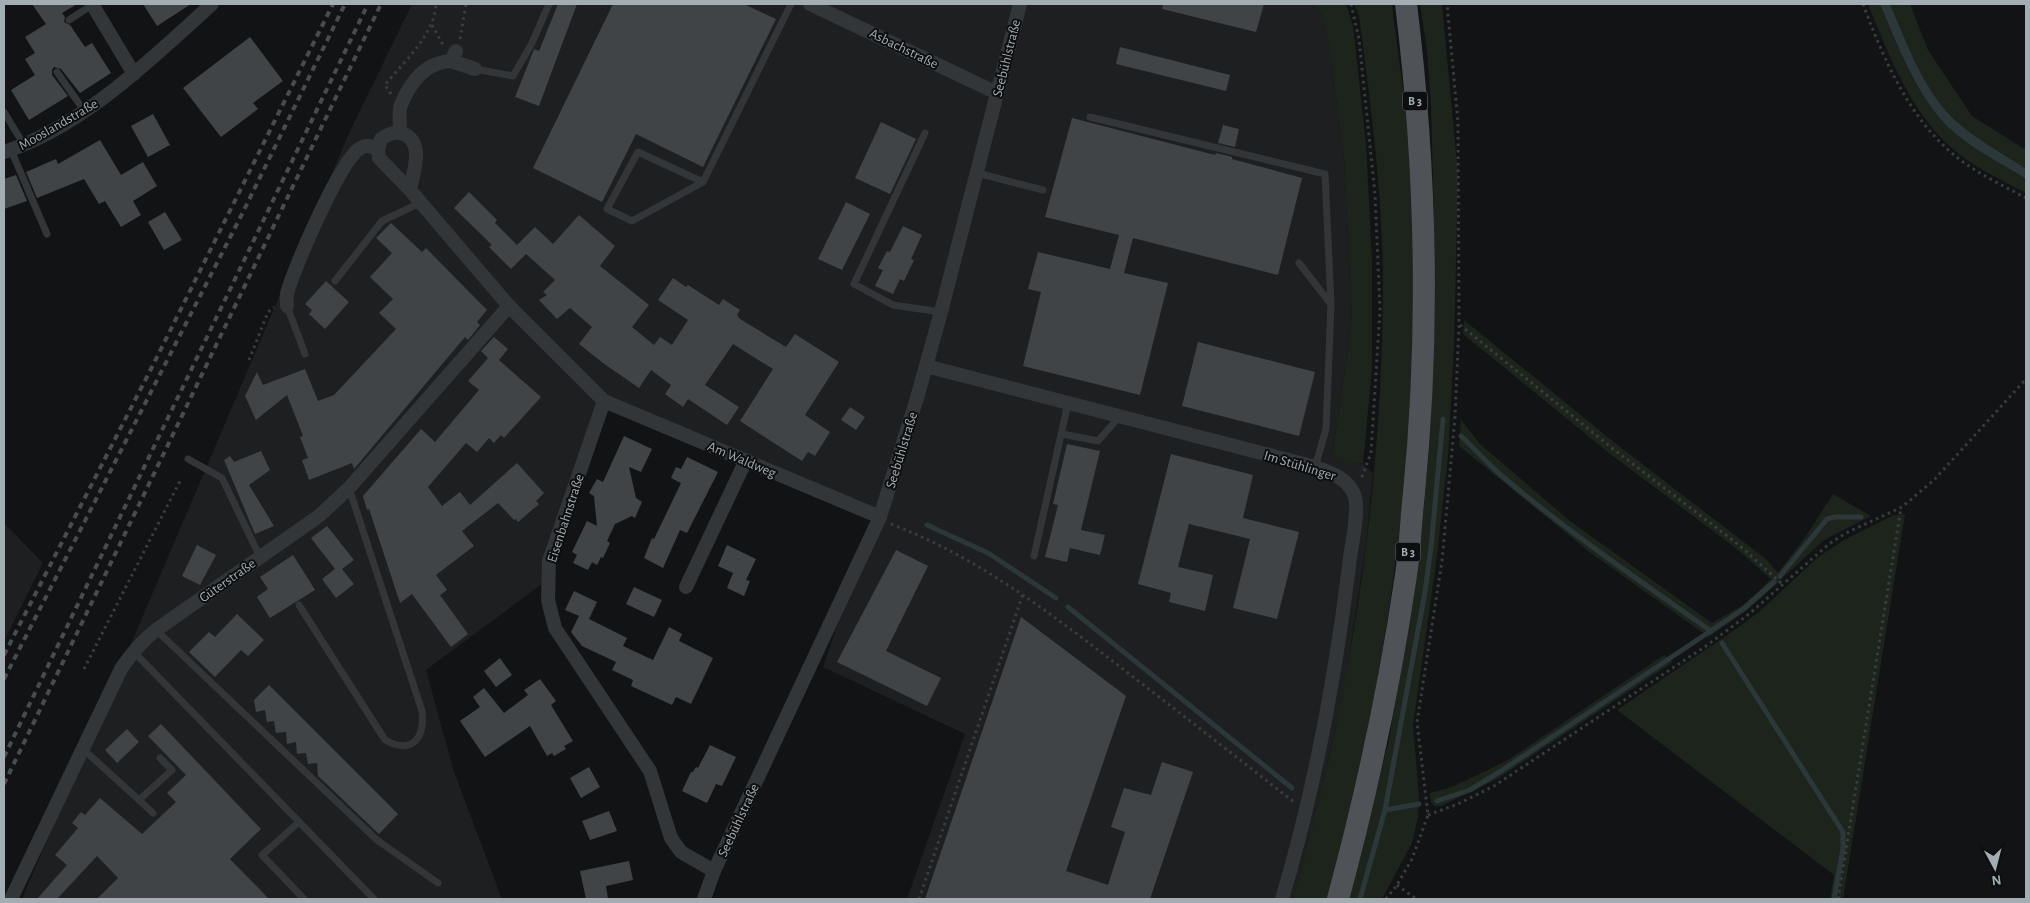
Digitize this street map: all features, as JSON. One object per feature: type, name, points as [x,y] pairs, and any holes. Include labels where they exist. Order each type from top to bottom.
[{"type":"main road","name":"B 3","points":[[1338,899],[1376,748],[1406,573],[1420,434],[1425,316],[1422,199],[1412,51],[1406,4]]},
{"type":"street","points":[[92,4],[134,74]]},
{"type":"street","name":"Mooslandstraße","points":[[13,149],[85,112],[134,74],[212,4]]},
{"type":"street","name":"Asbachstraße","points":[[810,4],[997,93]]},
{"type":"street","name":"Seebühlstraße","points":[[714,871],[879,518],[941,312],[1020,4]]},
{"type":"street","points":[[400,132],[400,107],[419,74],[435,64],[454,56],[475,69]]},
{"type":"street","points":[[410,190],[416,154],[414,144],[409,137],[400,132],[390,133],[380,139],[378,148],[379,158],[410,190],[509,306],[604,401]]},
{"type":"street","points":[[287,301],[290,281],[322,208],[347,163],[360,148],[367,145],[378,148]]},
{"type":"street","name":"Güterstraße","points":[[11,899],[121,669],[143,640],[319,516],[349,488],[509,306]]},
{"type":"street","name":"Im Stühlinger","points":[[926,366],[1315,467],[1341,477],[1354,495]]},
{"type":"street","name":"Am Waldweg","points":[[604,401],[879,518]]},
{"type":"street","name":"Eisenbahnstraße","points":[[604,401],[549,561],[548,600],[555,628],[650,771],[671,838],[680,852],[714,871]]},
{"type":"street","points":[[686,587],[746,460]]},
{"type":"street","points":[[1282,899],[1305,810],[1331,686],[1356,514],[1354,495]]},
{"type":"street","points":[[704,899],[714,871]]},
{"type":"lane","points":[[69,20],[92,4]]},
{"type":"lane","points":[[475,69],[513,76],[532,42],[549,4]]},
{"type":"lane","points":[[703,182],[638,152],[607,209],[632,221],[703,182],[791,4]]},
{"type":"lane","points":[[57,72],[85,112]]},
{"type":"lane","points":[[4,112],[13,149],[47,234]]},
{"type":"lane","points":[[1090,117],[1325,174],[1331,304],[1326,429],[1315,467]]},
{"type":"lane","points":[[925,133],[854,284],[892,305],[941,312]]},
{"type":"lane","points":[[977,173],[1043,190]]},
{"type":"lane","points":[[335,280],[382,221],[420,203]]},
{"type":"lane","points":[[1299,263],[1331,304]]},
{"type":"lane","points":[[287,301],[305,354]]},
{"type":"lane","points":[[1034,556],[1068,403]]},
{"type":"lane","points":[[1062,434],[1098,441],[1120,416]]},
{"type":"lane","points":[[188,459],[222,478],[260,557]]},
{"type":"lane","points":[[299,605],[385,740],[397,746],[410,745],[420,736],[423,725],[422,711],[349,488]]},
{"type":"lane","points":[[156,630],[377,840],[438,883]]},
{"type":"lane","points":[[134,652],[374,899]]},
{"type":"lane","points":[[83,749],[153,813]]},
{"type":"lane","points":[[139,800],[172,770],[160,758]]},
{"type":"lane","points":[[299,822],[262,855],[304,899]]},
{"type":"path","points":[[400,107],[385,85],[411,55],[435,18],[436,4]]},
{"type":"path","points":[[454,56],[463,30],[466,4]]},
{"type":"path","points":[[1351,4],[1359,39],[1375,194],[1380,310],[1372,453],[1354,495]]},
{"type":"path","points":[[1386,899],[1397,885],[1412,859],[1428,815],[1417,722],[1444,551],[1455,417],[1459,325],[1458,122],[1447,4]]},
{"type":"path","points":[[1863,4],[1886,60],[1916,114],[1943,146],[1956,157],[2026,198]]},
{"type":"path","points":[[431,24],[443,45]]},
{"type":"path","points":[[249,360],[268,312],[287,301]]},
{"type":"path","points":[[1459,325],[1612,448],[1739,545],[1782,584]]},
{"type":"path","points":[[1428,815],[1458,804],[1494,786],[1706,646],[1749,614],[1829,544],[1846,533],[1902,507],[1934,480],[2026,379]]},
{"type":"path","points":[[84,669],[181,479]]},
{"type":"path","points":[[1838,899],[1902,507]]},
{"type":"path","points":[[879,518],[920,535],[967,559],[1023,594],[1305,810]]},
{"type":"path","points":[[919,899],[1023,594]]},
{"type":"path","points":[[1397,885],[1416,899]]},
{"type":"shaded area","points":[[412,4],[1312,4],[1321,14],[1327,34],[1344,158],[1352,319],[1332,457],[1363,464],[1373,473],[1366,544],[1345,684],[1315,821],[1293,899],[907,899],[965,734],[823,667],[876,512],[608,398],[542,584],[426,670],[453,769],[502,899],[22,899],[349,133]]},
{"type":"shaded area","points":[[1312,4],[1346,4],[1353,25],[1366,144],[1372,259],[1372,369],[1363,464],[1332,458],[1352,319],[1344,158],[1327,34],[1321,14]]},
{"type":"shaded area","points":[[1354,4],[1392,4],[1408,128],[1412,178],[1414,292],[1412,380],[1397,554],[1384,641],[1349,813],[1327,899],[1293,899],[1331,749],[1346,673],[1359,597],[1377,443],[1383,288],[1381,220],[1368,84],[1359,16]]},
{"type":"shaded area","points":[[1420,4],[1442,4],[1458,174],[1454,346],[1448,458],[1436,563],[1413,725],[1419,795],[1418,817],[1412,843],[1382,899],[1349,899],[1389,740],[1421,538],[1430,440],[1434,219],[1431,105],[1427,51]]},
{"type":"shaded area","points":[[1868,4],[1880,4],[1909,69],[1927,101],[1938,115],[1949,128],[1967,143],[2026,179],[2026,193],[1970,162],[1954,150],[1925,119],[1893,63]]},
{"type":"shaded area","points":[[1880,4],[1890,4],[1917,66],[1945,109],[1956,121],[1973,134],[2026,169],[2026,179],[1967,143],[1949,128],[1938,115],[1927,101],[1909,69]]},
{"type":"shaded area","points":[[1890,4],[1910,4],[1928,50],[1972,116],[2026,150],[2026,169],[1973,134],[1956,121],[1945,109],[1917,66]]},
{"type":"shaded area","points":[[1464,320],[1615,443],[1767,560],[1778,573],[1806,536],[1833,494],[1871,516],[1824,540],[1750,608],[1709,637],[1592,554],[1459,446],[1461,420],[1480,444],[1570,521],[1712,623],[1745,604],[1771,579],[1733,546],[1609,453],[1463,334]]},
{"type":"shaded area","points":[[1905,514],[1843,899],[1830,899],[1834,875],[1617,710],[1739,627],[1760,611],[1818,557],[1844,540],[1894,515]]},
{"type":"shaded area","points":[[4,523],[43,563],[4,641]]},
{"type":"shaded area","points":[[1664,655],[1673,662],[1497,779],[1441,806],[1434,806],[1431,802],[1430,793],[1452,787],[1508,760]]},
{"type":"building","points":[[32,4],[77,4],[62,13],[65,17],[64,22],[70,25],[85,47],[92,43],[111,73],[80,93],[61,69],[54,67],[52,75],[68,96],[29,120],[11,90],[35,75],[25,59],[35,53],[25,37],[46,24]]},
{"type":"building","points":[[143,4],[191,4],[157,26]]},
{"type":"building","points":[[558,4],[577,4],[539,106],[515,97],[534,49],[539,51]]},
{"type":"building","points":[[613,4],[744,4],[776,19],[703,167],[636,134],[602,202],[533,168]]},
{"type":"building","points":[[1163,4],[1264,4],[1256,32],[1162,9]]},
{"type":"building","points":[[250,37],[283,81],[253,103],[258,109],[221,137],[183,88]]},
{"type":"building","points":[[1120,47],[1230,75],[1226,91],[1116,64]]},
{"type":"building","points":[[153,114],[170,145],[148,157],[131,126]]},
{"type":"building","points":[[1072,118],[1215,155],[1216,153],[1232,157],[1232,159],[1302,178],[1278,275],[1133,238],[1124,273],[1168,283],[1140,395],[1023,366],[1041,292],[1028,289],[1038,252],[1110,269],[1119,235],[1045,217]]},
{"type":"building","points":[[881,122],[916,139],[890,194],[855,178]]},
{"type":"building","points":[[1223,125],[1239,129],[1235,147],[1218,143]]},
{"type":"building","points":[[100,140],[121,175],[143,162],[157,186],[133,201],[141,215],[121,227],[105,201],[99,204],[84,179],[37,198],[26,172],[56,159],[58,164]]},
{"type":"building","points":[[16,175],[27,201],[4,209],[4,179]]},
{"type":"building","points":[[469,192],[497,220],[495,223],[517,245],[535,227],[553,244],[579,215],[615,246],[600,266],[649,305],[632,327],[654,345],[660,337],[672,345],[688,320],[658,300],[673,278],[686,287],[688,285],[719,305],[723,299],[740,310],[737,315],[740,319],[786,347],[795,334],[839,362],[805,415],[830,432],[815,456],[808,452],[802,461],[740,421],[773,369],[733,344],[705,385],[739,407],[727,425],[688,399],[683,407],[665,394],[671,385],[651,370],[639,388],[603,363],[579,344],[592,327],[570,308],[557,319],[539,300],[547,295],[543,292],[555,280],[526,254],[511,269],[489,247],[492,245],[454,208]]},
{"type":"building","points":[[846,202],[870,214],[842,270],[818,259]]},
{"type":"building","points":[[165,212],[182,240],[164,250],[148,222]]},
{"type":"building","points":[[391,223],[422,252],[426,248],[487,310],[477,322],[480,325],[468,340],[465,337],[354,469],[352,463],[309,480],[302,460],[308,458],[300,437],[303,436],[287,395],[256,420],[245,396],[257,372],[263,385],[305,369],[318,401],[334,395],[396,329],[379,313],[393,299],[370,277],[392,253],[376,238]]},
{"type":"building","points":[[903,226],[922,235],[911,259],[914,260],[904,281],[900,279],[893,294],[875,286],[883,270],[878,268],[887,251],[890,252]]},
{"type":"building","points":[[326,281],[349,302],[325,329],[309,314],[312,310],[305,304]]},
{"type":"building","points":[[494,337],[508,349],[499,360],[541,397],[504,438],[501,435],[494,443],[489,438],[477,452],[466,443],[428,487],[442,506],[460,492],[470,505],[517,463],[544,493],[536,501],[539,504],[518,522],[498,503],[462,531],[474,546],[436,575],[447,590],[440,595],[468,634],[451,647],[412,594],[400,603],[363,496],[421,429],[435,442],[479,390],[468,381],[488,358],[481,351]]},
{"type":"building","points":[[1198,342],[1315,372],[1299,436],[1182,406]]},
{"type":"building","points":[[850,407],[865,417],[856,430],[841,420]]},
{"type":"building","points":[[624,436],[652,449],[641,472],[629,467],[636,498],[642,502],[635,518],[632,516],[615,524],[607,541],[610,543],[603,558],[601,557],[597,565],[592,562],[588,570],[573,563],[577,555],[572,552],[587,521],[597,526],[594,496],[589,493],[597,479],[603,482]]},
{"type":"building","points":[[1067,444],[1100,451],[1081,530],[1105,535],[1100,555],[1070,548],[1067,562],[1045,557],[1058,505],[1053,504]]},
{"type":"building","points":[[261,451],[270,470],[249,485],[274,526],[255,534],[224,460],[230,456],[234,462]]},
{"type":"building","points":[[1171,454],[1253,475],[1243,518],[1299,532],[1277,619],[1233,608],[1250,539],[1189,524],[1178,567],[1213,575],[1205,611],[1169,602],[1171,593],[1138,584]]},
{"type":"building","points":[[687,457],[718,472],[687,533],[680,530],[663,568],[644,558],[652,538],[654,539],[681,483],[671,478],[676,467],[681,469]]},
{"type":"building","points":[[327,526],[354,560],[342,569],[354,584],[336,598],[322,579],[335,569],[311,538]]},
{"type":"building","points":[[197,545],[216,555],[200,585],[182,576]]},
{"type":"building","points":[[727,545],[756,559],[746,580],[750,581],[744,596],[727,588],[733,573],[718,566]]},
{"type":"building","points":[[896,550],[928,566],[886,651],[941,678],[927,706],[837,662]]},
{"type":"building","points":[[293,555],[315,590],[270,618],[257,597],[268,589],[260,577]]},
{"type":"building","points":[[634,587],[662,600],[654,617],[626,604]]},
{"type":"building","points":[[574,591],[597,602],[589,619],[627,638],[623,646],[653,660],[669,627],[682,634],[679,641],[713,658],[691,704],[676,697],[672,705],[631,686],[633,680],[612,670],[616,662],[582,646],[571,632],[579,616],[565,610]]},
{"type":"building","points":[[237,614],[264,640],[248,656],[241,650],[215,677],[189,652],[209,632],[215,637]]},
{"type":"building","points":[[1021,617],[1126,696],[1066,871],[1108,885],[1125,832],[1111,827],[1124,788],[1151,795],[1162,762],[1193,772],[1150,899],[925,899]]},
{"type":"building","points":[[500,658],[512,675],[496,687],[484,671]]},
{"type":"building","points":[[540,679],[556,701],[551,705],[573,741],[564,746],[566,749],[554,756],[552,753],[547,756],[530,726],[485,757],[460,721],[480,707],[473,697],[484,688],[504,713],[528,695],[524,690]]},
{"type":"building","points":[[269,685],[398,814],[379,834],[318,776],[317,763],[308,764],[306,753],[297,754],[296,742],[287,744],[286,732],[276,733],[274,721],[267,722],[265,710],[256,712],[254,700]]},
{"type":"building","points":[[161,724],[261,829],[230,859],[269,899],[97,899],[118,878],[97,856],[57,899],[37,899],[67,865],[55,855],[78,828],[72,823],[81,812],[85,815],[100,798],[142,834],[176,802],[167,793],[186,775],[148,736]]},
{"type":"building","points":[[127,729],[139,742],[117,763],[105,750]]},
{"type":"building","points":[[710,745],[736,757],[722,786],[716,784],[707,803],[682,791],[691,772],[696,767],[698,768]]},
{"type":"building","points":[[589,767],[600,787],[581,798],[570,778]]},
{"type":"building","points":[[609,811],[617,831],[590,840],[582,821]]},
{"type":"building","points":[[629,861],[633,880],[606,886],[608,899],[586,899],[580,871]]},
{"type":"waterway","points":[[1360,899],[1385,810],[1425,592],[1443,419]]},
{"type":"waterway","points":[[1461,436],[1502,476],[1553,517],[1711,631]]},
{"type":"waterway","points":[[1780,576],[1827,519],[1835,517],[1861,517]]},
{"type":"waterway","points":[[927,525],[988,553],[1056,598]]},
{"type":"waterway","points":[[1437,801],[1470,790],[1501,771],[1742,610],[1774,582]]},
{"type":"waterway","points":[[1068,607],[1292,788]]},
{"type":"waterway","points":[[1722,643],[1843,832],[1843,848],[1834,899]]},
{"type":"waterway","points":[[1385,810],[1419,804]]},
{"type":"railway","points":[[4,655],[152,367],[333,4]]},
{"type":"railway","points":[[4,679],[242,214],[345,4]]},
{"type":"railway","points":[[4,757],[368,4]]},
{"type":"railway","points":[[4,784],[381,4]]}]
